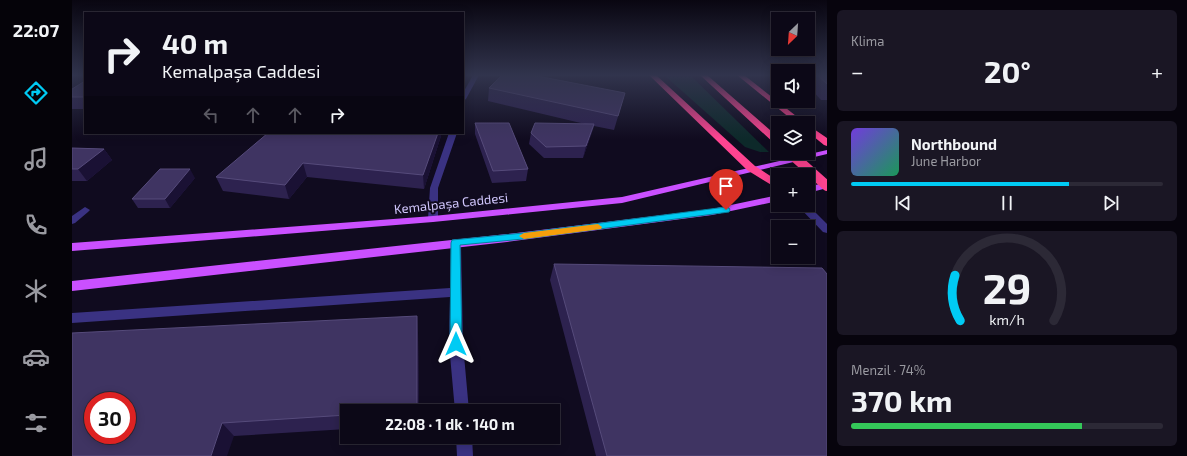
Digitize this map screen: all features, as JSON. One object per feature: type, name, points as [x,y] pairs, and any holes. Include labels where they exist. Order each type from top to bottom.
[{"type":"highway","points":[[675,96],[751,168],[771,181]]},
{"type":"highway","points":[[727,96],[771,136]]},
{"type":"highway","points":[[767,96],[792,116]]},
{"type":"highway","points":[[815,134],[827,143]]},
{"type":"highway","points":[[798,160],[827,186]]},
{"type":"main road","name":"Kemalpaşa Caddesi","points":[[72,247],[433,219],[622,200],[751,168],[827,152]]},
{"type":"main road","points":[[815,189],[827,186]]},
{"type":"main road","points":[[72,286],[507,238],[712,212],[771,199]]},
{"type":"street","points":[[433,219],[434,188],[453,134]]},
{"type":"street","points":[[72,221],[85,210]]},
{"type":"street","points":[[809,212],[827,230]]},
{"type":"street","points":[[456,243],[456,344],[461,404]]},
{"type":"street","points":[[72,318],[456,292]]},
{"type":"street","points":[[464,444],[465,456]]},
{"type":"green space","points":[[688,96],[712,96],[769,152],[760,152],[745,147]]},
{"type":"building","points":[[527,96],[624,96],[618,116]]},
{"type":"building","points":[[475,123],[509,123],[528,169],[493,171]]},
{"type":"building","points":[[535,123],[594,124],[586,146],[546,147],[531,133]]},
{"type":"building","points":[[267,134],[438,134],[423,175],[303,163],[285,185],[216,177]]},
{"type":"building","points":[[72,148],[104,149],[78,169],[72,169]]},
{"type":"building","points":[[160,169],[190,169],[165,199],[132,199]]},
{"type":"building","points":[[554,264],[822,268],[827,274],[827,456],[607,456]]},
{"type":"building","points":[[417,316],[417,404],[340,404],[340,415],[222,423],[211,456],[72,456],[72,333]]},
{"type":"slow traffic","points":[[524,236],[598,227]]},
{"type":"route","points":[[456,344],[456,243],[507,238],[726,210]]}]
